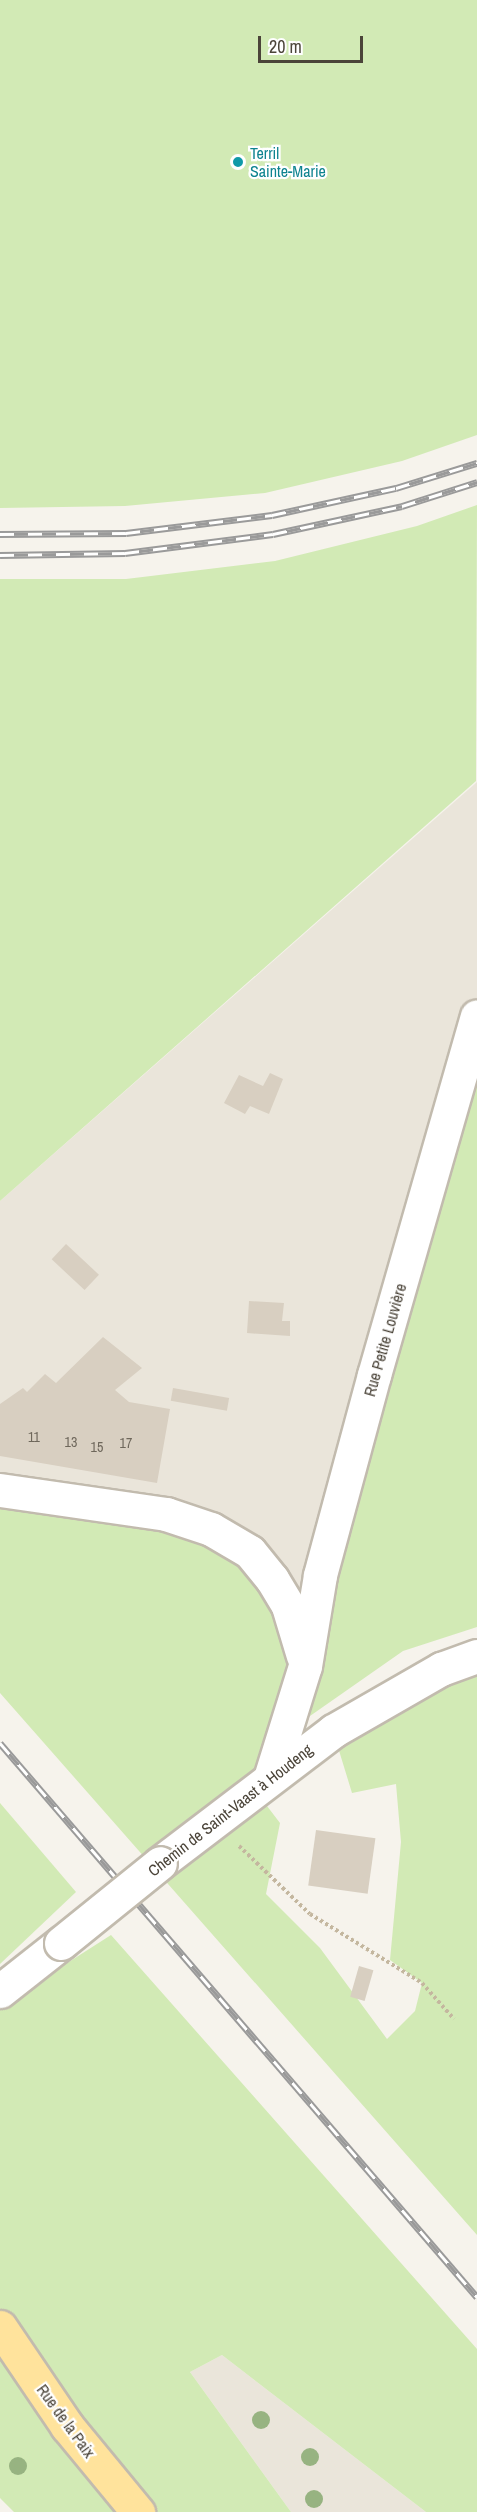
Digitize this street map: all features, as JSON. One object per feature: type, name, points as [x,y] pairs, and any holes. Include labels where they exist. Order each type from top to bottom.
[{"type":"main road","name":"Rue de la Paix","points":[[0,2327],[66,2426],[138,2512]]},
{"type":"street","name":"Rue Petite Louvière","points":[[271,1775],[305,1666],[320,1575],[477,1016]]},
{"type":"street","points":[[0,1490],[166,1514],[211,1529],[250,1552],[280,1590],[305,1666]]},
{"type":"street","name":"Chemin de Saint-Vaast à Houdeng","points":[[0,1991],[271,1775],[386,1698],[477,1656]]},
{"type":"path","points":[[217,1818],[278,1887],[310,1914],[422,1983],[454,2019]]},
{"type":"shaded area","points":[[477,782],[477,1016],[305,1666],[0,1490],[0,1201]]},
{"type":"shaded area","points":[[222,2355],[426,2512],[291,2512],[190,2372]]},
{"type":"green space","name":"Terril Sainte-Marie","points":[[0,0],[477,0],[477,435],[402,461],[265,493],[125,506],[0,508]]},
{"type":"green space","points":[[477,505],[476,781],[0,1201],[0,579],[126,579],[275,561],[417,526]]},
{"type":"green space","points":[[477,1037],[477,1627],[403,1651],[310,1716],[314,1649]]},
{"type":"green space","points":[[0,1490],[166,1514],[250,1552],[305,1666],[254,1789],[280,1823],[266,1894],[320,1948],[387,2039],[415,2011],[422,1983],[390,1960],[401,1842],[396,1784],[352,1793],[333,1731],[477,1656],[477,2235],[0,1693]]},
{"type":"green space","points":[[0,1803],[76,1892],[0,1964]]},
{"type":"green space","points":[[111,1935],[477,2349],[477,2512],[426,2512],[222,2355],[190,2372],[291,2512],[14,2512],[0,2498],[0,2006]]},
{"type":"building","points":[[270,1073],[283,1079],[269,1114],[250,1106],[245,1114],[224,1103],[239,1075],[263,1086]]},
{"type":"building","points":[[66,1244],[99,1275],[85,1290],[52,1259]]},
{"type":"building","points":[[249,1301],[284,1303],[282,1321],[290,1321],[290,1336],[247,1333]]},
{"type":"building","points":[[103,1337],[142,1368],[115,1390],[129,1402],[170,1409],[157,1483],[0,1456],[0,1404],[23,1388],[27,1392],[45,1374],[56,1383]]},
{"type":"building","points":[[173,1388],[229,1398],[227,1411],[171,1401]]},
{"type":"building","points":[[316,1830],[375,1838],[368,1894],[308,1885]]},
{"type":"building","points":[[359,1966],[373,1970],[365,2001],[350,1997]]},
{"type":"railway","points":[[0,534],[126,533],[272,515],[396,488],[477,463]]},
{"type":"railway","points":[[0,555],[125,553],[273,534],[402,506],[477,482]]},
{"type":"railway","points":[[0,1743],[477,2297]]},
{"type":"place","name":"Terril Sainte-Marie","points":[[238,162]]}]
